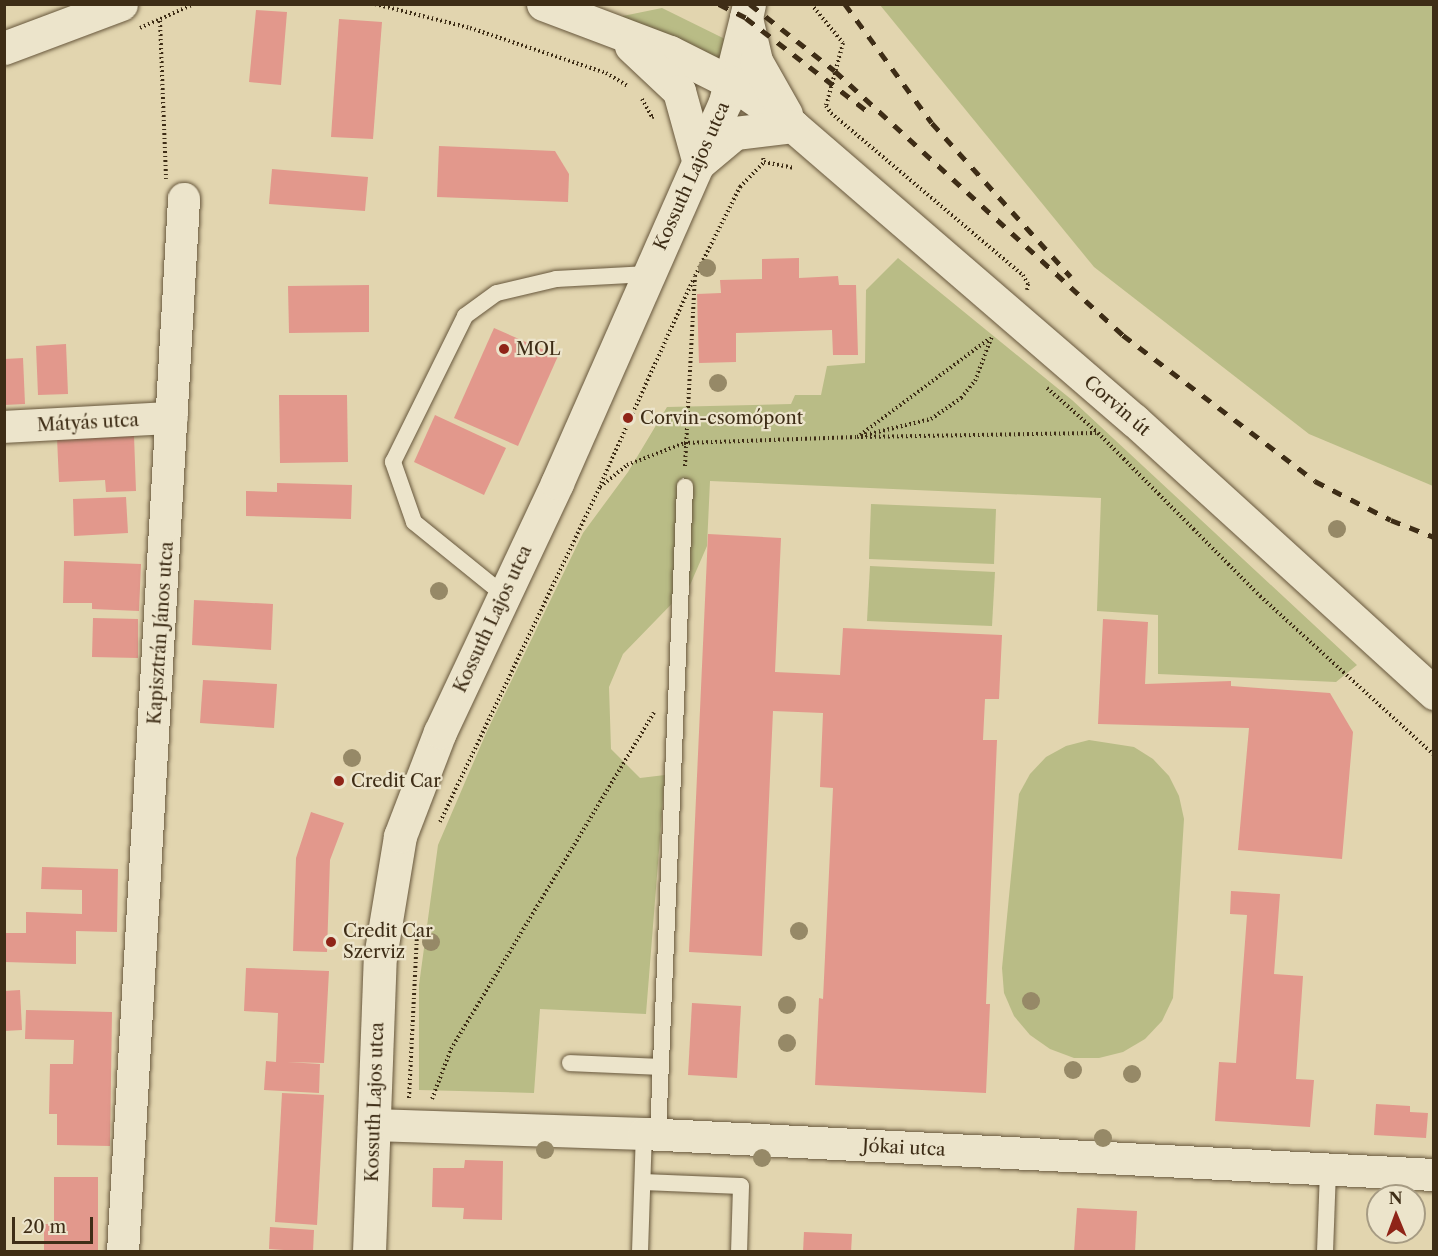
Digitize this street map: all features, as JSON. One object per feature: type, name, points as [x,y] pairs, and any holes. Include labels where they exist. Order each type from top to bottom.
[{"type":"main road","points":[[4,48],[121,4]]},
{"type":"main road","points":[[543,4],[603,25],[732,82],[793,126]]},
{"type":"main road","points":[[748,11],[762,78],[793,126]]},
{"type":"main road","name":"Kossuth Lajos utca","points":[[369,1251],[380,957],[400,836],[428,760],[699,163],[732,82],[748,11]]},
{"type":"main road","points":[[603,25],[651,60],[679,91],[687,111],[699,163],[735,133],[793,126]]},
{"type":"main road","name":"Corvin út","points":[[793,126],[1134,420],[1434,693]]},
{"type":"street","name":"Kapisztrán János utca","points":[[123,1251],[184,199]]},
{"type":"street","name":"Mátyás utca","points":[[4,427],[172,418]]},
{"type":"street","name":"Jókai utca","points":[[374,1125],[651,1134],[1434,1175]]},
{"type":"lane","points":[[504,595],[414,522],[393,462],[465,316],[497,293],[556,279],[648,274]]},
{"type":"lane","points":[[640,1251],[643,1182],[660,1068],[685,487]]},
{"type":"lane","points":[[570,1063],[660,1068]]},
{"type":"lane","points":[[1325,1251],[1328,1170]]},
{"type":"lane","points":[[643,1182],[741,1186],[739,1251]]},
{"type":"path","points":[[375,4],[470,28],[606,73],[631,88]]},
{"type":"path","points":[[811,4],[843,42],[832,84]]},
{"type":"path","points":[[160,21],[165,177],[184,199]]},
{"type":"path","points":[[639,93],[652,117],[687,111]]},
{"type":"path","points":[[437,828],[600,487],[695,276],[740,187],[764,162]]},
{"type":"path","points":[[685,487],[684,443],[695,276]]},
{"type":"path","points":[[857,437],[931,419],[961,398],[975,381],[991,338]]},
{"type":"path","points":[[857,437],[991,338]]},
{"type":"path","points":[[991,338],[1000,346]]},
{"type":"path","points":[[1044,386],[1098,433],[1260,596],[1434,754]]},
{"type":"path","points":[[600,487],[627,465],[684,443],[857,437],[1098,433]]},
{"type":"path","points":[[430,1105],[452,1049],[658,705],[676,696]]},
{"type":"path","points":[[410,1042],[417,928]]},
{"type":"green space","points":[[880,5],[1433,5],[1433,486],[1309,434],[1094,267]]},
{"type":"green space","points":[[662,8],[725,39],[718,69],[613,18]]},
{"type":"green space","points":[[898,258],[1072,400],[1357,665],[1336,682],[1158,674],[1158,615],[1097,611],[1101,498],[710,481],[707,546],[690,585],[623,654],[609,687],[611,749],[640,778],[665,775],[646,1014],[540,1009],[534,1093],[419,1090],[419,985],[438,845],[487,731],[583,533],[628,472],[667,407],[791,404],[795,395],[821,395],[827,366],[865,363],[866,290]]},
{"type":"green space","points":[[871,504],[996,509],[994,564],[869,559]]},
{"type":"green space","points":[[870,566],[995,572],[992,626],[867,621]]},
{"type":"green space","points":[[1089,740],[1134,747],[1153,759],[1169,776],[1179,796],[1184,819],[1173,998],[1162,1021],[1145,1039],[1123,1052],[1099,1058],[1074,1058],[1050,1049],[1030,1035],[1014,1016],[1004,993],[1002,968],[1019,794],[1030,774],[1046,757],[1066,746]]},
{"type":"building","points":[[256,10],[287,12],[281,85],[249,82]]},
{"type":"building","points":[[339,19],[382,22],[373,139],[331,137]]},
{"type":"building","points":[[439,146],[555,151],[569,174],[568,202],[437,197]]},
{"type":"building","points":[[272,169],[368,177],[365,211],[269,204]]},
{"type":"building","points":[[799,258],[799,278],[838,276],[839,285],[856,285],[858,355],[833,355],[832,330],[736,333],[736,362],[699,363],[697,294],[721,293],[720,280],[762,279],[762,259]]},
{"type":"building","points":[[369,285],[369,332],[289,333],[288,286]]},
{"type":"building","points":[[494,328],[558,356],[518,446],[454,418]]},
{"type":"building","points":[[66,344],[68,394],[38,395],[36,346]]},
{"type":"building","points":[[23,358],[25,404],[4,405],[4,359]]},
{"type":"building","points":[[279,395],[347,395],[348,462],[280,463]]},
{"type":"building","points":[[435,415],[506,448],[484,495],[414,462]]},
{"type":"building","points":[[134,435],[136,491],[106,492],[105,480],[59,482],[57,438]]},
{"type":"building","points":[[277,483],[352,485],[351,519],[246,516],[246,491],[277,492]]},
{"type":"building","points":[[126,497],[128,533],[74,536],[73,499]]},
{"type":"building","points":[[708,534],[781,538],[775,672],[840,675],[843,628],[1002,635],[999,699],[985,699],[983,740],[997,740],[986,1004],[990,1004],[986,1093],[815,1085],[819,998],[823,999],[833,788],[820,787],[823,713],[773,711],[762,956],[689,952]]},
{"type":"building","points":[[64,561],[141,564],[139,611],[92,609],[92,603],[63,603]]},
{"type":"building","points":[[194,600],[273,604],[271,650],[192,645]]},
{"type":"building","points":[[93,618],[138,619],[138,658],[92,657]]},
{"type":"building","points":[[1103,619],[1148,622],[1145,684],[1231,681],[1231,686],[1330,693],[1353,732],[1342,859],[1238,850],[1249,728],[1098,724]]},
{"type":"building","points":[[203,680],[277,684],[274,728],[200,723]]},
{"type":"building","points":[[311,812],[344,823],[330,860],[327,952],[293,951],[296,858]]},
{"type":"building","points":[[42,867],[118,869],[117,932],[76,931],[76,964],[4,962],[4,933],[26,933],[26,912],[82,914],[82,890],[41,889]]},
{"type":"building","points":[[1231,891],[1280,894],[1274,974],[1303,976],[1296,1079],[1314,1080],[1310,1127],[1215,1121],[1219,1062],[1236,1063],[1247,915],[1230,914]]},
{"type":"building","points":[[246,968],[329,971],[324,1063],[287,1062],[320,1064],[319,1093],[264,1090],[266,1061],[276,1062],[278,1013],[244,1011]]},
{"type":"building","points":[[20,990],[22,1030],[4,1031],[4,991]]},
{"type":"building","points":[[692,1003],[741,1006],[737,1078],[688,1075]]},
{"type":"building","points":[[26,1010],[112,1012],[110,1146],[57,1145],[57,1114],[49,1114],[50,1064],[73,1064],[74,1040],[25,1039]]},
{"type":"building","points":[[282,1093],[324,1095],[317,1225],[275,1222]]},
{"type":"building","points":[[1376,1104],[1410,1106],[1410,1112],[1428,1113],[1426,1138],[1374,1135]]},
{"type":"building","points":[[465,1160],[503,1161],[502,1220],[463,1219],[464,1208],[432,1207],[433,1168],[464,1168]]},
{"type":"building","points":[[54,1177],[98,1177],[98,1252],[44,1252],[44,1224],[54,1224]]},
{"type":"building","points":[[1077,1208],[1137,1211],[1135,1252],[1074,1252]]},
{"type":"building","points":[[270,1227],[314,1230],[313,1252],[269,1249]]},
{"type":"building","points":[[804,1232],[852,1234],[851,1252],[803,1252]]},
{"type":"railway","points":[[719,4],[746,18],[870,113]]},
{"type":"railway","points":[[750,4],[835,71],[1123,335],[1315,481],[1391,520],[1434,537]]},
{"type":"railway","points":[[845,4],[932,123],[1071,277]]},
{"type":"place","name":"MOL","points":[[504,349]]},
{"type":"place","name":"Corvin-csomópont","points":[[628,418]]},
{"type":"place","name":"Credit Car","points":[[339,781]]},
{"type":"place","name":"Credit Car Szerviz","points":[[331,942]]}]
